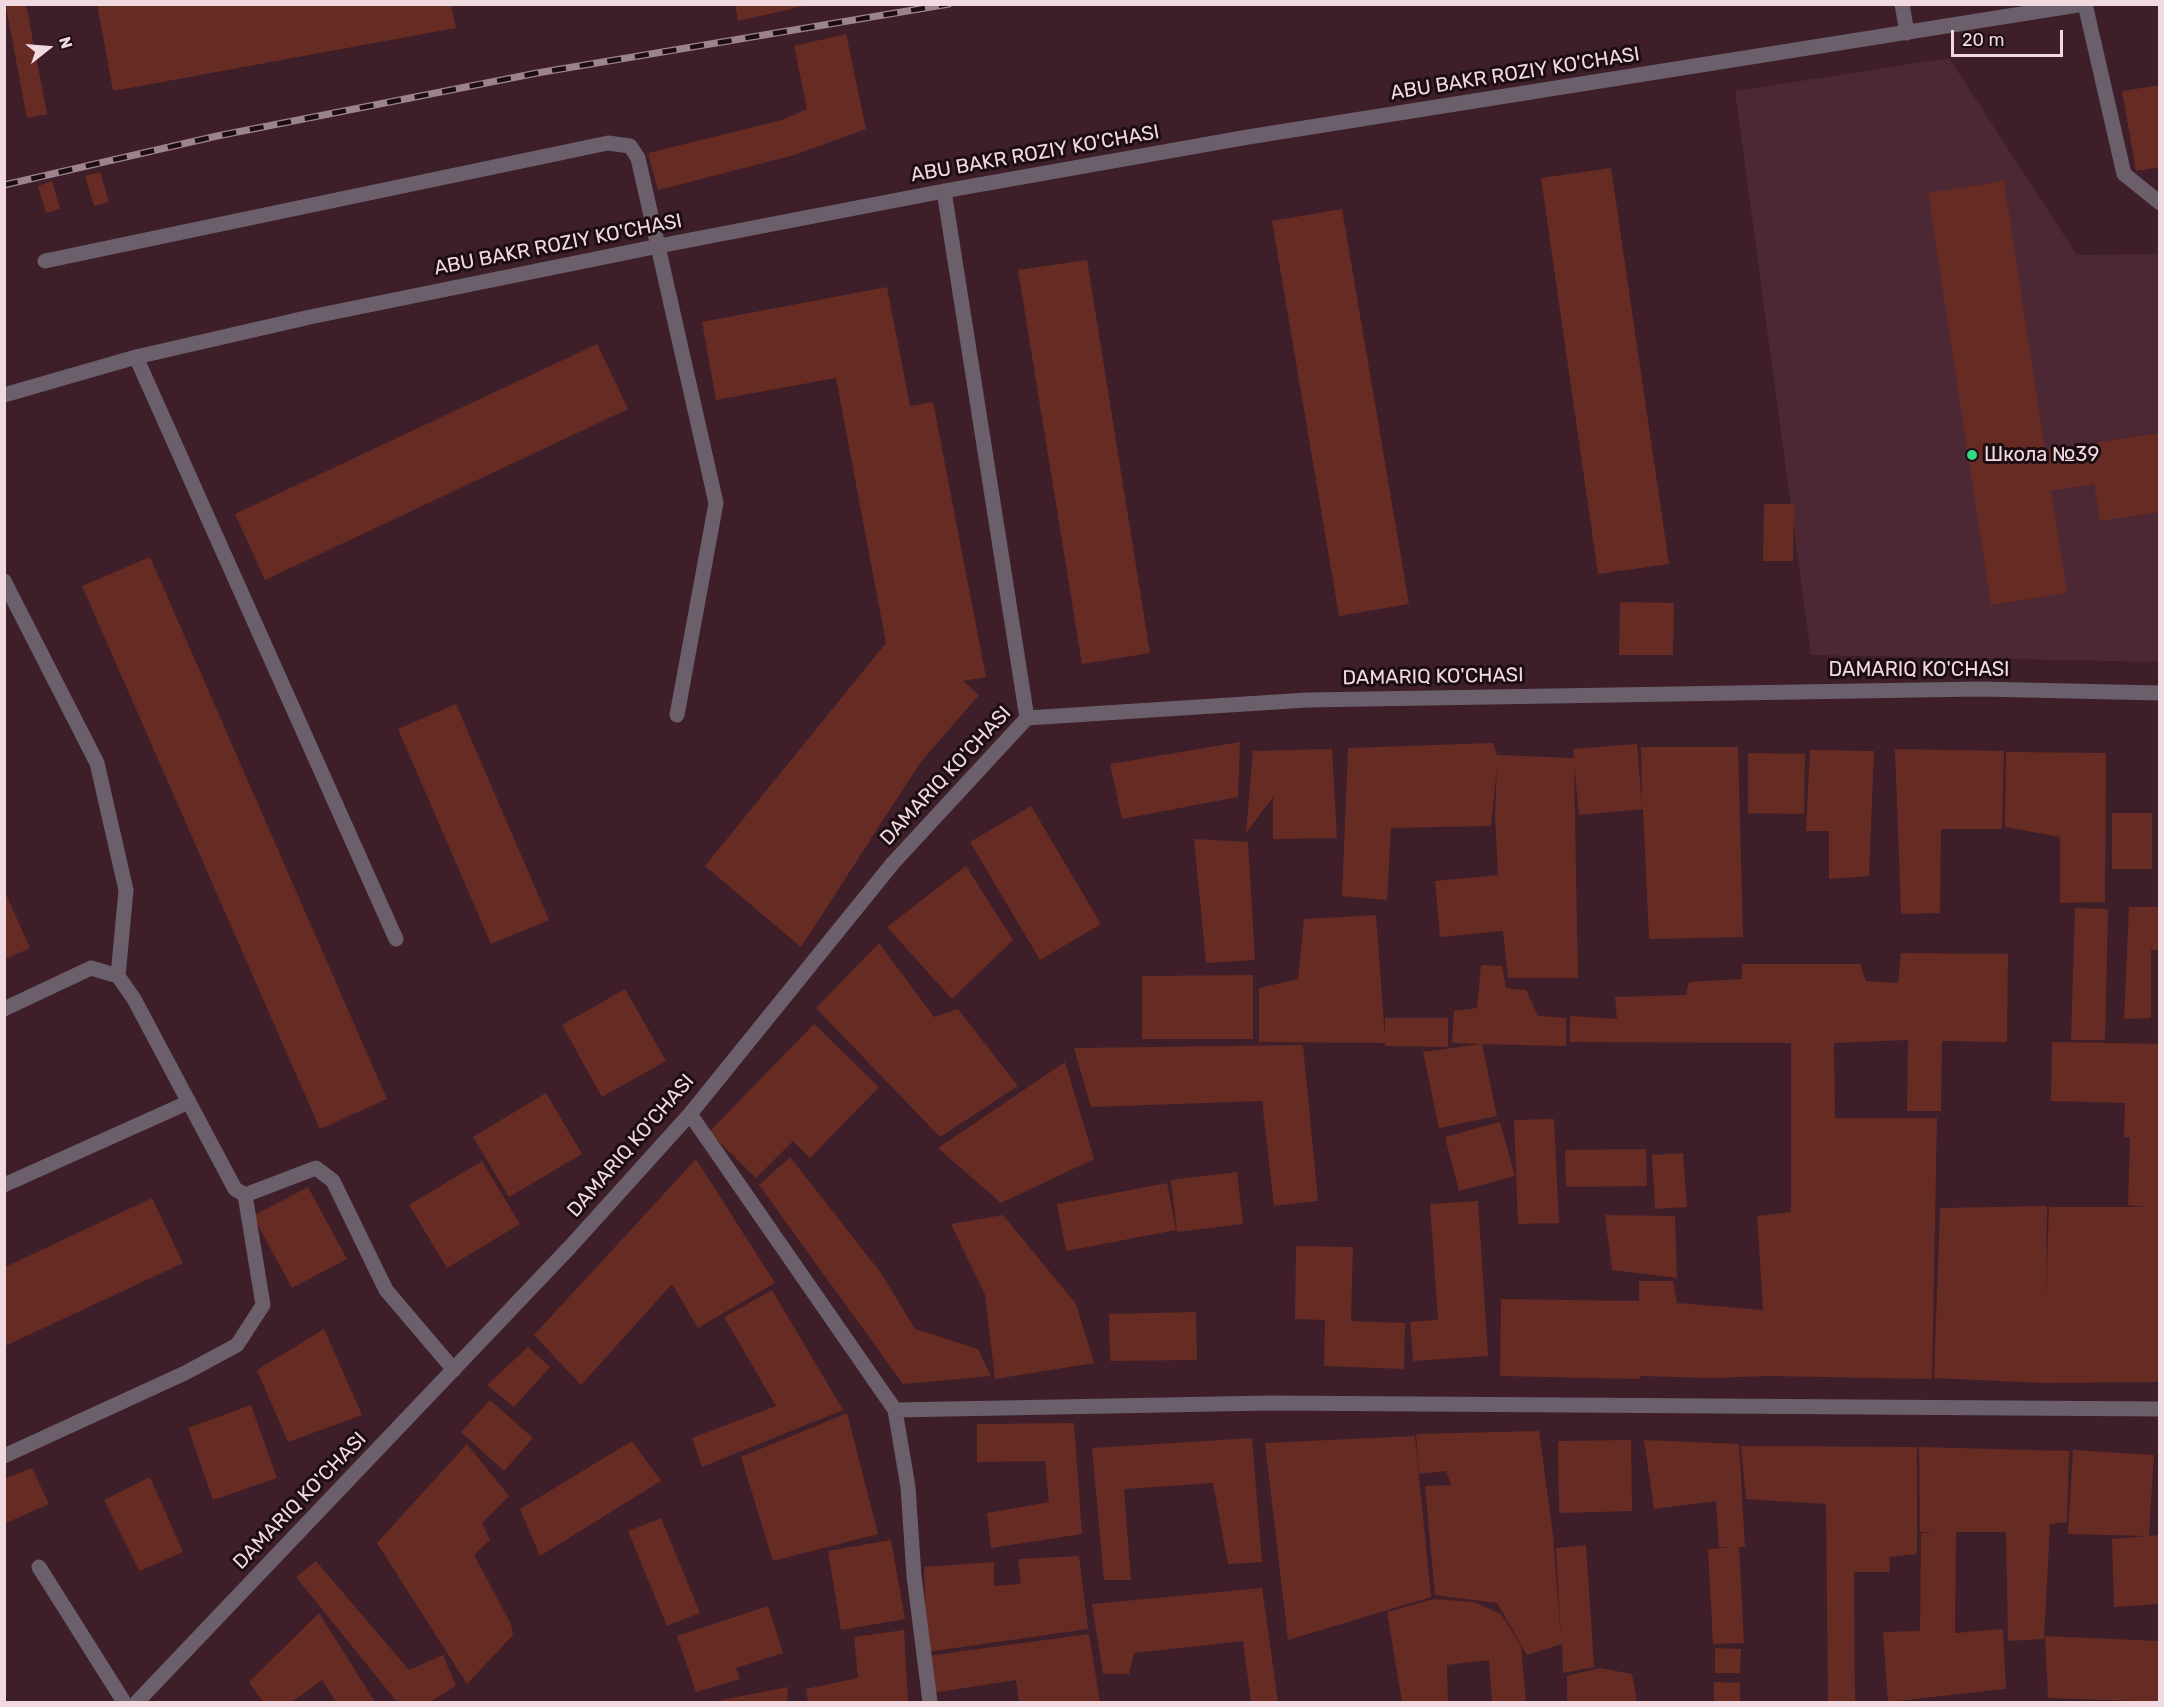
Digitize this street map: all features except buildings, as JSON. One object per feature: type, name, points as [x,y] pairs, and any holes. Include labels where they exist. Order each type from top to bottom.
[{"type":"street","points":[[1902,4],[1907,33]]},
{"type":"street","points":[[2084,4],[2124,174],[2159,203]]},
{"type":"street","name":"ABU BAKR ROZIY KO'CHASI","points":[[4,395],[136,357],[310,317],[944,191],[1260,135],[2084,4]]},
{"type":"street","points":[[45,261],[608,143],[630,146],[638,159],[717,503],[677,715]]},
{"type":"street","points":[[944,191],[1026,718]]},
{"type":"street","points":[[136,357],[396,939]]},
{"type":"street","points":[[4,580],[97,762],[126,890],[118,976]]},
{"type":"street","name":"DAMARIQ KO'CHASI","points":[[137,1702],[570,1247],[690,1114],[893,863],[1026,718],[1319,700],[1980,689],[2160,693]]},
{"type":"street","points":[[4,1009],[91,968],[118,976],[134,999],[235,1189],[245,1195],[263,1305],[237,1345],[185,1373],[4,1456]]},
{"type":"street","points":[[4,1185],[189,1102]]},
{"type":"street","points":[[690,1114],[895,1410],[908,1487],[914,1576],[930,1702]]},
{"type":"street","points":[[245,1195],[316,1168],[333,1181],[386,1290],[454,1370]]},
{"type":"street","points":[[895,1410],[1270,1403],[2160,1409]]},
{"type":"street","points":[[39,1567],[124,1702]]},
{"type":"shaded area","name":"Школа №39","points":[[1949,58],[2077,255],[2159,254],[2159,662],[1811,655],[1735,91]]},
{"type":"railway","points":[[4,185],[217,136],[537,73],[949,4]]},
{"type":"place","name":"Школа №39","points":[[1972,455]]}]
